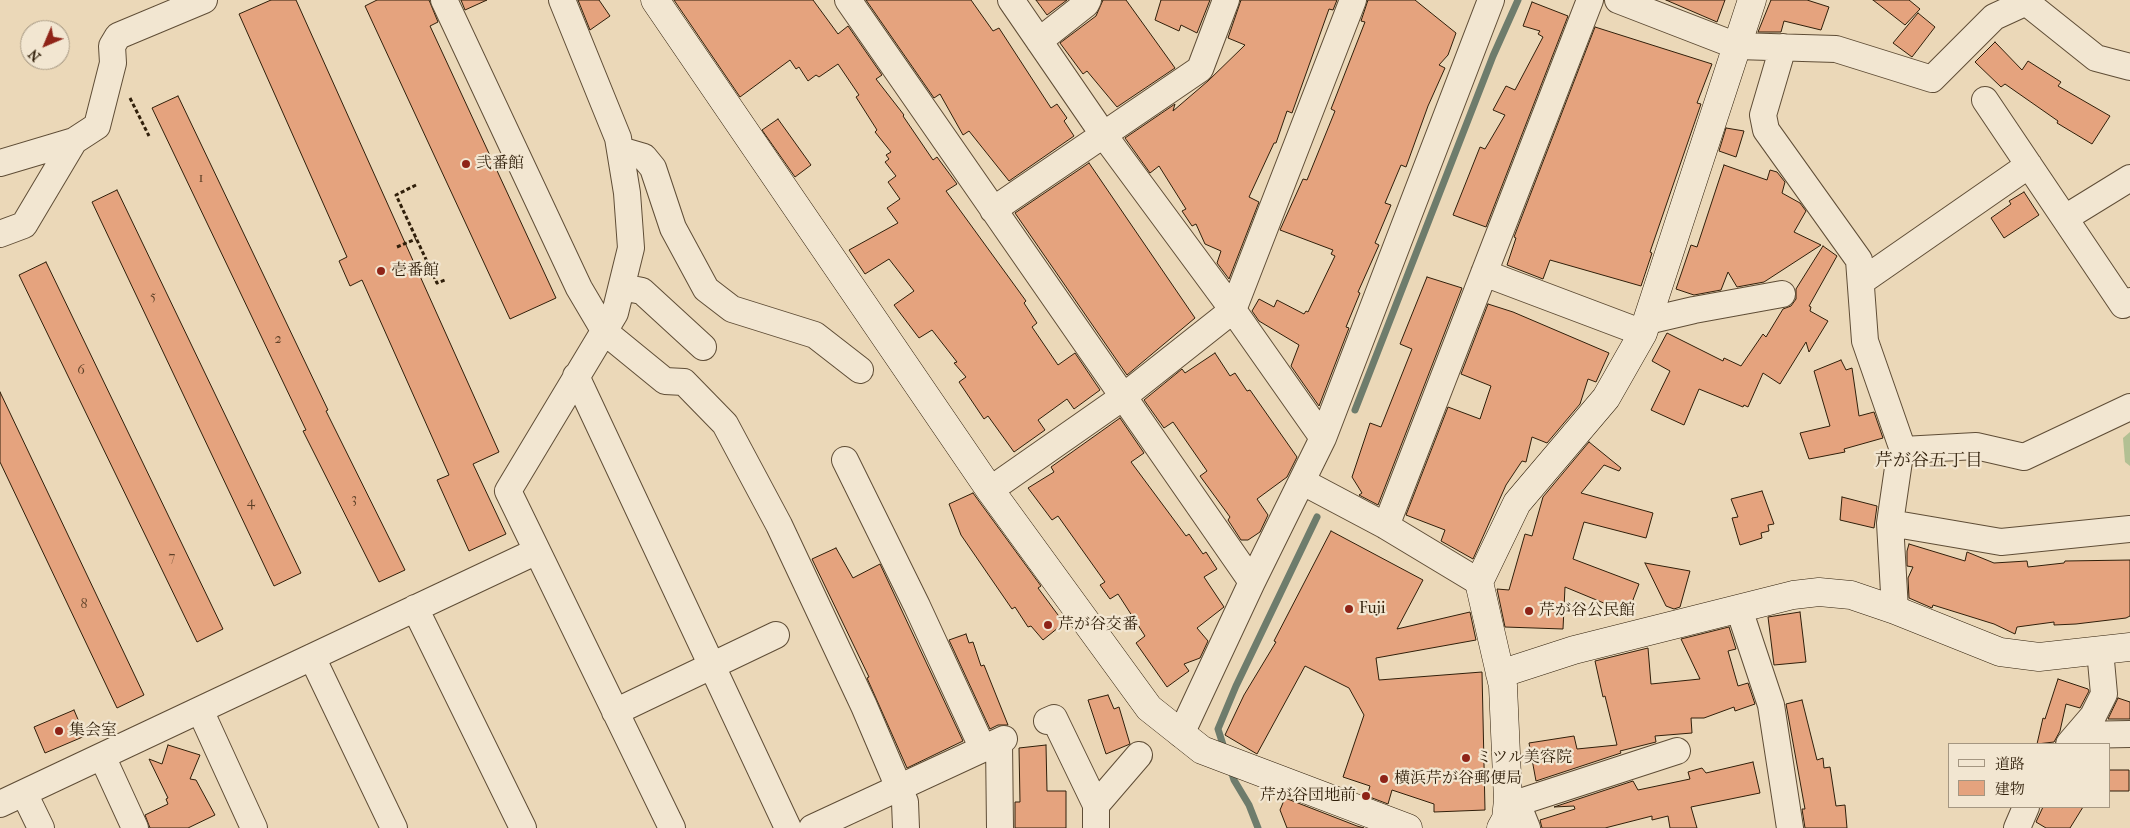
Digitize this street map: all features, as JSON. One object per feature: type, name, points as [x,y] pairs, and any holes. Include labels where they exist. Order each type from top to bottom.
[{"type":"street","points":[[0,163],[74,141],[97,126],[114,63],[112,46],[118,36],[204,0]]},
{"type":"street","points":[[444,0],[579,288],[605,332],[665,381],[684,382],[725,424],[779,525],[864,706],[900,787],[905,802],[906,828]]},
{"type":"street","points":[[562,0],[612,122],[620,150],[627,193],[631,248],[615,313],[508,491],[672,828]]},
{"type":"street","points":[[655,0],[990,490],[1149,708],[1192,742],[1408,828]]},
{"type":"street","points":[[848,0],[1252,582]]},
{"type":"street","points":[[1010,0],[1103,134],[1233,310],[1322,438]]},
{"type":"street","points":[[1039,41],[1086,4],[1088,0]]},
{"type":"street","points":[[993,210],[1200,69],[1226,0]]},
{"type":"street","points":[[990,490],[1123,397],[1233,310],[1353,0]]},
{"type":"street","points":[[1192,742],[1252,582],[1303,482],[1322,438],[1491,0]]},
{"type":"street","points":[[1386,526],[1590,0]]},
{"type":"street","points":[[1618,0],[1737,46],[1836,49],[1932,79],[1994,17],[2013,4],[2096,58],[2130,67]]},
{"type":"street","points":[[1527,828],[1513,802],[1503,686],[1479,582],[1517,503],[1606,398],[1645,327],[1752,0]]},
{"type":"street","points":[[1783,46],[1763,115],[1766,130],[1859,260],[1865,341],[1903,450],[1890,523],[1896,610]]},
{"type":"street","points":[[1985,100],[2123,305],[2130,301]]},
{"type":"street","points":[[0,234],[24,225],[74,141]]},
{"type":"street","points":[[620,150],[644,157],[653,168],[673,228],[706,289],[732,309],[815,335],[860,370]]},
{"type":"street","points":[[1862,281],[2029,165]]},
{"type":"street","points":[[2065,218],[2130,178]]},
{"type":"street","points":[[1484,273],[1645,327],[1694,310],[1782,294]]},
{"type":"street","points":[[622,288],[642,292],[703,347]]},
{"type":"street","points":[[576,376],[788,828]]},
{"type":"street","points":[[1903,450],[1976,446],[2024,457],[2130,407]]},
{"type":"street","points":[[845,460],[917,606],[996,743],[1000,828]]},
{"type":"street","points":[[1303,482],[1386,526],[1479,582]]},
{"type":"street","points":[[1890,523],[2001,542],[2130,529]]},
{"type":"street","points":[[0,804],[537,551]]},
{"type":"street","points":[[1500,674],[1574,650],[1793,595],[1819,592],[1851,595],[1896,610],[2000,652],[2039,657],[2130,647]]},
{"type":"street","points":[[415,608],[522,828]]},
{"type":"street","points":[[1739,609],[1771,705],[1790,828]]},
{"type":"street","points":[[616,712],[776,635]]},
{"type":"street","points":[[2073,740],[2093,716],[2104,694],[2100,650]]},
{"type":"street","points":[[312,657],[394,828]]},
{"type":"street","points":[[200,710],[254,828]]},
{"type":"street","points":[[1047,721],[1054,718],[1096,816]]},
{"type":"street","points":[[2073,740],[2130,734]]},
{"type":"street","points":[[812,828],[996,743]]},
{"type":"street","points":[[1513,802],[1677,751]]},
{"type":"street","points":[[1096,816],[1139,755]]},
{"type":"street","points":[[102,756],[135,828]]},
{"type":"street","points":[[24,793],[41,828]]},
{"type":"street","points":[[1501,828],[1513,802]]},
{"type":"street","points":[[2018,828],[2026,808]]},
{"type":"path","points":[[128,92],[149,136]]},
{"type":"path","points":[[416,185],[396,195],[437,283],[445,280]]},
{"type":"path","points":[[397,247],[416,239]]},
{"type":"green space","points":[[2130,432],[2130,466],[2125,462],[2123,438]]},
{"type":"building","name":"壱番館","points":[[271,0],[296,0],[499,452],[473,464],[506,534],[469,551],[437,480],[449,475],[362,280],[350,286],[339,261],[347,257],[239,14]]},
{"type":"building","name":"弐番館","points":[[377,0],[429,0],[438,22],[430,26],[556,298],[510,319],[365,6]]},
{"type":"building","points":[[461,0],[487,0],[465,10]]},
{"type":"building","points":[[578,0],[599,0],[610,16],[590,30]]},
{"type":"building","points":[[674,0],[813,0],[838,34],[848,26],[882,75],[876,79],[904,115],[933,160],[937,157],[957,184],[946,191],[1026,301],[1024,303],[1037,323],[1032,327],[1058,365],[1075,353],[1100,390],[1074,409],[1067,399],[1038,420],[1045,430],[1014,452],[988,416],[984,419],[959,382],[966,377],[954,363],[957,362],[932,330],[919,338],[894,305],[914,291],[889,259],[865,274],[849,250],[898,223],[887,208],[900,199],[888,182],[896,176],[885,162],[889,159],[886,155],[891,152],[875,132],[877,130],[856,97],[859,95],[838,64],[819,77],[816,75],[808,81],[799,67],[796,69],[790,60],[740,97]]},
{"type":"building","points":[[866,0],[971,0],[993,31],[999,28],[1051,108],[1057,104],[1067,118],[1064,121],[1074,136],[1009,181],[969,131],[963,135],[940,94],[934,98]]},
{"type":"building","points":[[1036,0],[1067,0],[1047,15]]},
{"type":"building","points":[[1103,0],[1126,0],[1175,68],[1117,107],[1087,71],[1083,74],[1060,43],[1096,16]]},
{"type":"building","points":[[1161,0],[1210,0],[1197,33],[1181,25],[1179,31],[1155,20]]},
{"type":"building","points":[[1241,0],[1337,0],[1333,10],[1329,9],[1292,113],[1287,111],[1276,143],[1274,143],[1249,197],[1259,202],[1229,279],[1217,263],[1221,251],[1205,244],[1196,224],[1192,226],[1182,211],[1186,209],[1159,166],[1150,173],[1125,138],[1175,104],[1173,111],[1208,81],[1245,45],[1228,38]]},
{"type":"building","points":[[1368,0],[1415,0],[1456,33],[1448,55],[1439,65],[1445,68],[1428,106],[1406,167],[1401,165],[1385,203],[1391,205],[1375,243],[1379,245],[1358,292],[1360,293],[1346,327],[1349,328],[1319,406],[1291,366],[1299,345],[1259,321],[1252,311],[1259,299],[1274,307],[1277,300],[1304,314],[1306,311],[1308,312],[1335,256],[1331,254],[1333,250],[1280,230],[1303,179],[1307,180],[1335,111],[1331,109],[1365,22],[1361,21]]},
{"type":"building","points":[[1666,0],[1725,0],[1717,22]]},
{"type":"building","points":[[1771,0],[1807,0],[1829,7],[1821,30],[1784,21],[1781,32],[1758,32]]},
{"type":"building","points":[[1873,0],[1909,0],[1920,9],[1905,25]]},
{"type":"building","points":[[1532,2],[1568,16],[1486,227],[1453,215],[1480,147],[1485,149],[1505,115],[1493,110],[1506,86],[1515,90],[1543,37],[1538,34],[1540,31],[1523,26]]},
{"type":"building","points":[[1918,13],[1935,27],[1912,57],[1893,43]]},
{"type":"building","points":[[1595,27],[1712,64],[1697,103],[1701,104],[1650,252],[1652,253],[1641,286],[1550,260],[1543,279],[1507,265],[1516,238],[1514,237]]},
{"type":"building","points":[[1995,42],[2022,70],[2028,61],[2061,82],[2058,86],[2110,116],[2092,144],[2057,123],[2058,121],[2005,84],[2001,87],[1975,62]]},
{"type":"building","points":[[178,96],[328,410],[326,411],[405,570],[379,582],[303,431],[306,430],[152,108]]},
{"type":"building","points":[[778,119],[811,165],[795,177],[762,130]]},
{"type":"building","points":[[1726,128],[1744,131],[1736,157],[1719,151]]},
{"type":"building","points":[[1089,163],[1195,318],[1127,375],[1015,213]]},
{"type":"building","points":[[1724,165],[1767,180],[1770,170],[1777,172],[1785,182],[1782,193],[1800,203],[1806,211],[1794,232],[1821,245],[1764,282],[1737,287],[1728,272],[1721,290],[1694,295],[1676,289],[1691,245],[1697,247]]},
{"type":"building","points":[[117,190],[301,573],[274,586],[92,202]]},
{"type":"building","points":[[2024,192],[2039,215],[2004,238],[1991,218],[2011,204],[2009,201]]},
{"type":"building","points":[[1823,246],[1837,256],[1809,306],[1811,307],[1810,311],[1828,321],[1809,352],[1806,342],[1780,384],[1763,373],[1748,407],[1744,405],[1743,407],[1699,389],[1684,425],[1651,410],[1670,371],[1652,361],[1667,333],[1723,361],[1724,358],[1741,366],[1763,334],[1766,337],[1783,309],[1791,306],[1796,299],[1796,289]]},
{"type":"building","points":[[46,262],[223,629],[197,642],[19,275]]},
{"type":"building","points":[[1427,277],[1462,288],[1378,505],[1359,495],[1362,493],[1352,477],[1370,423],[1381,427],[1412,349],[1400,344]]},
{"type":"building","points":[[1488,304],[1513,312],[1609,353],[1596,382],[1588,379],[1580,404],[1547,443],[1532,437],[1526,462],[1522,461],[1506,485],[1473,559],[1441,541],[1445,530],[1406,515],[1448,407],[1480,419],[1491,386],[1461,374]]},
{"type":"building","points":[[1215,353],[1230,376],[1235,373],[1247,391],[1250,390],[1297,457],[1287,477],[1257,499],[1268,515],[1260,532],[1248,540],[1241,540],[1228,520],[1230,517],[1200,476],[1207,471],[1173,422],[1164,428],[1144,400],[1182,369],[1185,373]]},
{"type":"building","points":[[1841,360],[1846,370],[1852,368],[1859,416],[1874,412],[1883,438],[1844,449],[1845,452],[1809,459],[1800,433],[1830,426],[1814,371]]},
{"type":"building","points":[[0,392],[144,695],[117,708],[0,462]]},
{"type":"building","points":[[1120,418],[1144,453],[1131,462],[1186,536],[1189,534],[1203,554],[1206,552],[1217,569],[1204,577],[1224,607],[1197,628],[1208,641],[1200,658],[1184,664],[1189,671],[1167,687],[1136,643],[1145,636],[1118,594],[1110,599],[1100,585],[1105,582],[1058,516],[1052,520],[1028,488],[1054,472],[1051,467]]},
{"type":"building","points":[[1589,442],[1621,468],[1619,471],[1604,465],[1581,493],[1653,513],[1646,538],[1584,522],[1573,559],[1639,584],[1628,613],[1565,587],[1563,629],[1505,627],[1497,589],[1509,590],[1525,534],[1532,536],[1543,497]]},
{"type":"building","points":[[1762,491],[1774,524],[1768,525],[1769,531],[1761,533],[1762,538],[1740,545],[1732,518],[1738,517],[1731,499]]},
{"type":"building","points":[[973,493],[1041,586],[1038,588],[1064,623],[1043,640],[1031,626],[1028,627],[1015,607],[1012,609],[961,535],[949,504]]},
{"type":"building","points":[[1842,497],[1877,506],[1874,528],[1840,520]]},
{"type":"building","points":[[1331,531],[1423,580],[1397,629],[1470,612],[1476,640],[1376,658],[1379,680],[1482,672],[1485,810],[1434,812],[1434,804],[1392,790],[1388,804],[1367,796],[1370,786],[1343,777],[1364,715],[1349,688],[1305,666],[1257,754],[1225,735],[1244,695],[1276,642],[1274,641]]},
{"type":"building","points":[[1909,544],[1965,561],[1967,552],[1994,563],[2027,561],[2028,567],[2064,563],[2065,561],[2130,560],[2130,616],[2076,624],[2054,625],[2054,622],[2017,627],[2015,634],[1994,624],[1933,605],[1932,608],[1909,598],[1908,578],[1913,567],[1907,566]]},
{"type":"building","points":[[836,548],[853,578],[880,564],[963,741],[907,768],[867,678],[869,677],[812,559]]},
{"type":"building","points":[[1645,563],[1690,571],[1680,607],[1674,609],[1666,606]]},
{"type":"building","points":[[1800,612],[1806,662],[1774,665],[1768,617]]},
{"type":"building","points":[[1729,627],[1736,649],[1728,651],[1738,686],[1748,683],[1755,704],[1735,711],[1734,707],[1704,718],[1691,718],[1692,733],[1655,736],[1656,742],[1620,751],[1621,753],[1536,781],[1529,743],[1574,736],[1577,749],[1617,745],[1595,661],[1648,648],[1651,684],[1700,679],[1681,639]]},
{"type":"building","points":[[966,634],[969,643],[973,642],[981,666],[984,665],[1008,725],[998,725],[990,729],[949,640]]},
{"type":"building","points":[[2058,679],[2088,689],[2089,691],[2080,708],[2066,704],[2060,731],[2054,742],[2037,743],[2043,718],[2045,719]]},
{"type":"building","points":[[1108,695],[1114,709],[1119,707],[1130,744],[1106,754],[1088,700]]},
{"type":"building","points":[[2118,698],[2130,702],[2130,719],[2108,719]]},
{"type":"building","points":[[1802,700],[1817,760],[1823,758],[1824,768],[1830,767],[1836,806],[1845,805],[1847,828],[1805,828],[1802,809],[1805,809],[1786,704]]},
{"type":"building","name":"集会室","points":[[74,710],[85,736],[45,753],[34,727]]},
{"type":"building","points":[[168,745],[200,755],[190,779],[196,780],[215,815],[188,828],[150,828],[145,815],[168,804],[166,799],[168,798],[149,759],[162,764]]},
{"type":"building","points":[[1046,745],[1047,791],[1066,791],[1066,828],[1015,828],[1015,802],[1020,802],[1019,748]]},
{"type":"building","points":[[1753,762],[1760,793],[1691,807],[1697,828],[1670,828],[1668,816],[1652,820],[1652,816],[1605,828],[1542,828],[1540,820],[1575,809],[1574,806],[1554,807],[1633,781],[1638,790],[1690,779],[1688,772],[1702,768],[1706,773]]},
{"type":"building","points":[[2110,770],[2129,770],[2129,791],[2110,791]]},
{"type":"building","points":[[1285,798],[1364,828],[1287,828],[1280,810]]},
{"type":"building","points":[[2043,808],[2082,808],[2070,828],[2046,828],[2036,822]]},
{"type":"waterway","points":[[1355,410],[1493,56],[1518,0]]},
{"type":"waterway","points":[[1225,751],[1218,729],[1236,686],[1317,517]]},
{"type":"waterway","points":[[1230,768],[1234,780],[1249,805],[1258,828]]},
{"type":"place","name":"弐番館","points":[[466,164]]},
{"type":"place","name":"壱番館","points":[[381,271]]},
{"type":"place","name":"Fuji","points":[[1349,609]]},
{"type":"place","name":"芹が谷公民館","points":[[1529,611]]},
{"type":"place","name":"芹が谷交番","points":[[1048,625]]},
{"type":"place","name":"集会室","points":[[59,731]]},
{"type":"place","name":"ミツル美容院","points":[[1466,758]]},
{"type":"place","name":"横浜芹が谷郵便局","points":[[1384,779]]},
{"type":"place","name":"芹が谷団地前","points":[[1366,796]]},
{"type":"district","name":"芹が谷五丁目","points":[[1929,462]]}]
